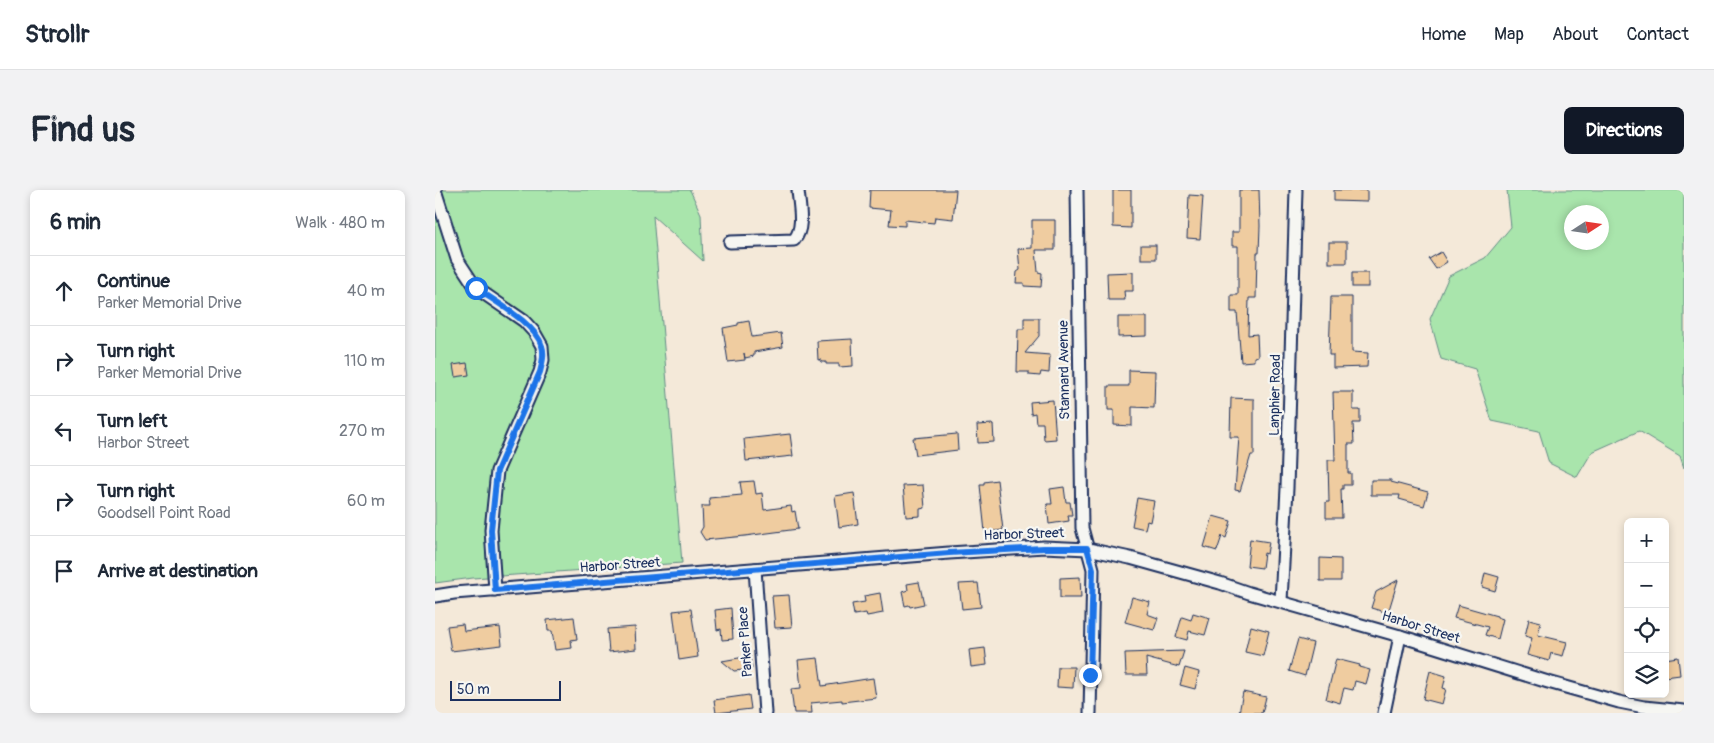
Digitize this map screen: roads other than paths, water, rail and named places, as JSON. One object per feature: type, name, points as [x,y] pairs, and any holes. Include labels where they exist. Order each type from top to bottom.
[{"type":"street","points":[[435,190],[457,259],[476,288],[524,321],[543,346],[543,360],[540,372],[497,471],[491,530],[495,590]]},
{"type":"street","points":[[730,242],[794,240],[799,235],[798,190]]},
{"type":"street","name":"Stannard Avenue","points":[[1077,190],[1082,528],[1093,569],[1090,713]]},
{"type":"street","name":"Lanphier Road","points":[[1281,601],[1287,488],[1296,190]]},
{"type":"street","name":"Harbor Street","points":[[435,596],[958,552],[1087,548],[1130,558],[1281,601],[1619,702],[1644,707],[1684,711]]},
{"type":"street","name":"Parker Place","points":[[755,569],[765,713]]},
{"type":"street","points":[[1384,713],[1400,636]]}]
